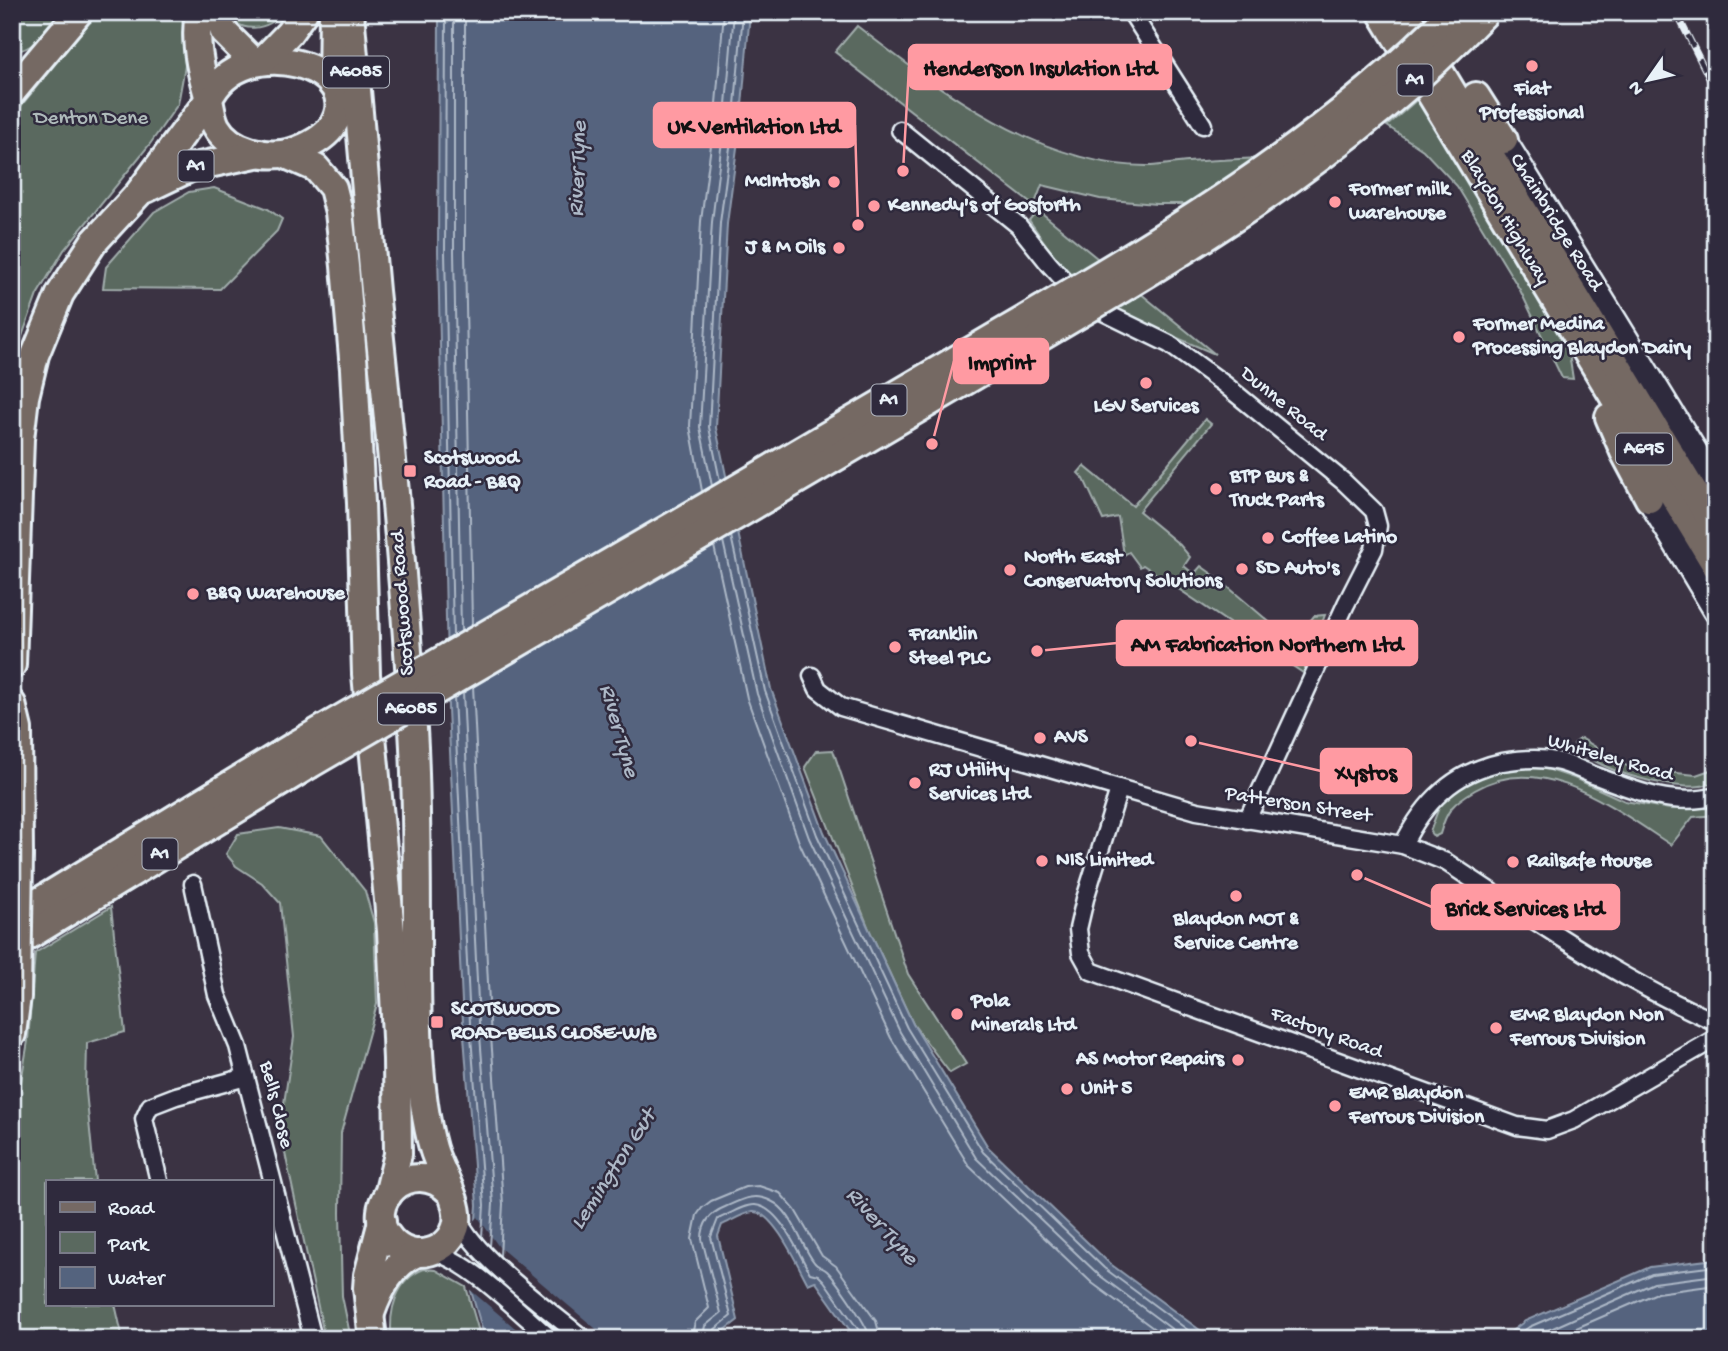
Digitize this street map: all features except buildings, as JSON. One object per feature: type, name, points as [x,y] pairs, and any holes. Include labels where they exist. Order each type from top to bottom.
[{"type":"main road","points":[[12,92],[79,12]]},
{"type":"main road","points":[[199,12],[198,54],[213,119],[224,137],[236,146],[272,153],[313,143],[329,131],[338,112],[333,12]]},
{"type":"main road","points":[[216,12],[224,32],[258,62]]},
{"type":"main road","points":[[258,62],[289,33],[304,12]]},
{"type":"main road","name":"Scotswood Road","points":[[350,12],[395,489],[413,735],[417,984],[423,1087],[431,1142],[450,1192]]},
{"type":"main road","name":"Blaydon Highway","points":[[1381,12],[1572,332],[1716,566]]},
{"type":"main road","name":"Blaydon Highway","points":[[1404,12],[1716,529]]},
{"type":"main road","points":[[1415,12],[1461,73],[1504,140]]},
{"type":"main road","name":"A1","points":[[12,946],[303,754],[1208,209],[1285,155],[1359,96],[1415,49],[1452,12]]},
{"type":"main road","name":"A1","points":[[12,918],[889,427],[1204,239],[1291,181],[1341,142],[1409,86],[1486,12]]},
{"type":"main road","points":[[209,99],[226,76],[240,66],[258,62],[315,68],[352,113],[361,131]]},
{"type":"main road","name":"A1","points":[[12,665],[20,439],[25,397],[35,355],[60,294],[76,268],[110,222],[138,194],[209,99]]},
{"type":"main road","name":"Chainbridge Road","points":[[1504,140],[1716,485]]},
{"type":"main road","name":"A1","points":[[138,194],[164,178],[190,168],[272,153]]},
{"type":"main road","name":"Scotswood Road","points":[[272,153],[316,168],[333,188],[340,212],[355,369],[366,674],[391,931],[397,1046],[399,1128],[395,1168],[388,1195]]},
{"type":"main road","points":[[1572,332],[1624,453],[1716,611]]},
{"type":"main road","points":[[12,704],[18,729],[19,855],[17,996],[12,1034]]},
{"type":"main road","points":[[422,1177],[437,1181],[450,1192],[461,1225],[447,1242],[432,1254],[395,1268],[381,1289],[371,1328],[368,1275],[382,1221],[382,1207],[399,1183],[422,1177]]},
{"type":"main road","points":[[382,1221],[391,1240],[403,1250],[432,1254]]},
{"type":"street","points":[[1131,12],[1203,125]]},
{"type":"street","name":"Dunne Road","points":[[900,130],[1018,225],[1050,265],[1086,303],[1169,344],[1224,384],[1344,482],[1374,511],[1378,526],[1374,550],[1346,604],[1247,820]]},
{"type":"street","name":"Patterson Street","points":[[812,676],[818,689],[841,707],[1119,789],[1197,811],[1403,845],[1446,862],[1539,925],[1614,971],[1716,1022]]},
{"type":"street","name":"Whiteley Road","points":[[1403,845],[1432,800],[1451,783],[1479,769],[1516,760],[1539,758],[1558,761],[1670,799],[1692,800],[1716,796]]},
{"type":"street","name":"Factory Road","points":[[1119,789],[1085,899],[1079,929],[1081,953],[1091,971],[1517,1126],[1547,1130],[1574,1120],[1716,1038]]},
{"type":"street","name":"Bells Close","points":[[193,884],[217,995],[238,1046],[246,1077],[267,1180]]},
{"type":"street","points":[[159,1180],[144,1119],[150,1106],[246,1077]]},
{"type":"street","name":"Bells Close","points":[[276,1222],[313,1339]]},
{"type":"street","points":[[461,1225],[491,1260],[584,1339]]},
{"type":"street","points":[[432,1254],[481,1280],[551,1339]]},
{"type":"green space","points":[[15,12],[59,12],[34,43],[14,51]]},
{"type":"green space","name":"Denton Dene","points":[[97,12],[184,12],[182,36],[185,66],[178,104],[150,144],[64,250],[37,295],[12,364],[12,117]]},
{"type":"green space","points":[[227,12],[283,12],[270,23],[254,28],[239,24]]},
{"type":"green space","points":[[857,26],[957,99],[994,121],[1070,154],[1110,163],[1151,166],[1263,158],[1193,204],[1100,199],[1042,185],[1034,206],[835,52]]},
{"type":"green space","points":[[1419,98],[1567,341],[1573,379],[1562,378],[1520,290],[1457,186],[1423,150],[1387,126]]},
{"type":"green space","points":[[214,188],[268,209],[282,219],[277,231],[220,289],[103,288],[106,267],[154,212],[189,192]]},
{"type":"green space","points":[[1038,210],[1215,354],[1119,313],[1067,275],[1029,220]]},
{"type":"green space","points":[[1205,419],[1211,424],[1139,511],[1180,545],[1190,557],[1184,566],[1194,574],[1201,566],[1293,642],[1314,616],[1325,615],[1303,673],[1143,565],[1140,567],[1129,552],[1124,555],[1118,517],[1103,520],[1084,479],[1078,473],[1084,466],[1133,506]]},
{"type":"green space","points":[[1581,738],[1627,766],[1637,769],[1696,775],[1716,768],[1716,782],[1702,786],[1670,785],[1632,776],[1614,770],[1583,753],[1574,744]]},
{"type":"green space","points":[[833,750],[908,974],[966,1064],[950,1073],[913,1024],[869,929],[805,767],[816,751]]},
{"type":"green space","points":[[1535,765],[1574,778],[1625,801],[1670,809],[1716,808],[1716,815],[1693,817],[1671,845],[1602,801],[1577,789],[1552,780],[1526,777],[1500,779],[1475,790],[1452,808],[1445,818],[1440,834],[1434,837],[1430,832],[1440,806],[1458,788],[1482,776]]},
{"type":"green space","points":[[279,828],[321,836],[365,891],[374,923],[377,1004],[341,1133],[342,1296],[351,1339],[325,1339],[280,1130],[294,1037],[280,903],[262,883],[236,866],[226,854],[238,834]]},
{"type":"green space","points":[[111,907],[125,1032],[87,1043],[86,1091],[95,1180],[46,1180],[46,1306],[115,1306],[123,1339],[12,1339],[12,1117],[16,1112],[28,1041],[35,953]]},
{"type":"green space","points":[[424,1269],[436,1270],[466,1287],[481,1339],[392,1339],[391,1318],[396,1298],[407,1280]]},
{"type":"water","points":[[439,12],[750,12],[741,117],[727,224],[716,428],[771,689],[824,832],[913,1024],[988,1147],[1109,1263],[1212,1339],[856,1339],[815,1281],[808,1284],[769,1220],[753,1212],[722,1225],[718,1236],[738,1320],[715,1338],[485,1339],[471,1291],[477,1205],[463,1023],[448,709],[438,252]]},
{"type":"water","points":[[1716,1259],[1716,1339],[1501,1339],[1525,1321],[1650,1267]]},
{"type":"pier","points":[[478,1217],[499,1247],[608,1339],[528,1339],[468,1288],[472,1224]]},
{"type":"railway","points":[[1676,12],[1716,92]]},
{"type":"place","name":"Fiat Professional","points":[[1532,66]]},
{"type":"place","name":"Henderson Insulation Ltd","points":[[903,171]]},
{"type":"place","name":"McIntosh","points":[[834,182]]},
{"type":"place","name":"Former milk warehouse","points":[[1335,202]]},
{"type":"place","name":"Kennedy's of Gosforth","points":[[874,206]]},
{"type":"place","name":"UK Ventilation Ltd","points":[[858,225]]},
{"type":"place","name":"J & M Oils","points":[[839,248]]},
{"type":"place","name":"Former Medina Processing Blaydon Dairy","points":[[1459,337]]},
{"type":"place","name":"LGV Services","points":[[1146,383]]},
{"type":"place","name":"Imprint","points":[[932,444]]},
{"type":"place","name":"Scotswood Road - B&Q","points":[[410,471]]},
{"type":"place","name":"BTP Bus & Truck Parts","points":[[1216,489]]},
{"type":"place","name":"Coffee Latino","points":[[1268,538]]},
{"type":"place","name":"SD Auto's","points":[[1242,569]]},
{"type":"place","name":"North East Conservatory Solutions","points":[[1010,570]]},
{"type":"place","name":"B&Q Warehouse","points":[[193,594]]},
{"type":"place","name":"Franklin Steel PLC","points":[[895,647]]},
{"type":"place","name":"AM Fabrication Northern Ltd","points":[[1037,651]]},
{"type":"place","name":"AVS","points":[[1040,738]]},
{"type":"place","name":"Xystos","points":[[1191,741]]},
{"type":"place","name":"RJ Utility Services Ltd","points":[[915,783]]},
{"type":"place","name":"NIS Limited","points":[[1042,861]]},
{"type":"place","name":"Railsafe House","points":[[1513,862]]},
{"type":"place","name":"Brick Services Ltd","points":[[1357,875]]},
{"type":"place","name":"Blaydon MOT & Service Centre","points":[[1236,896]]},
{"type":"place","name":"Pola Minerals Ltd","points":[[957,1014]]},
{"type":"place","name":"SCOTSWOOD ROAD-BELLS CLOSE-W/B","points":[[437,1022]]},
{"type":"place","name":"EMR Blaydon Non Ferrous Division","points":[[1496,1028]]},
{"type":"place","name":"AS Motor Repairs","points":[[1238,1060]]},
{"type":"place","name":"Unit 5","points":[[1067,1089]]},
{"type":"place","name":"EMR Blaydon Ferrous Division","points":[[1335,1106]]},
{"type":"water label","name":"River Tyne","points":[[579,169]]},
{"type":"water label","name":"River Tyne","points":[[618,731]]},
{"type":"water label","name":"Lemington Gut","points":[[614,1170]]},
{"type":"water label","name":"River Tyne","points":[[881,1227]]}]
